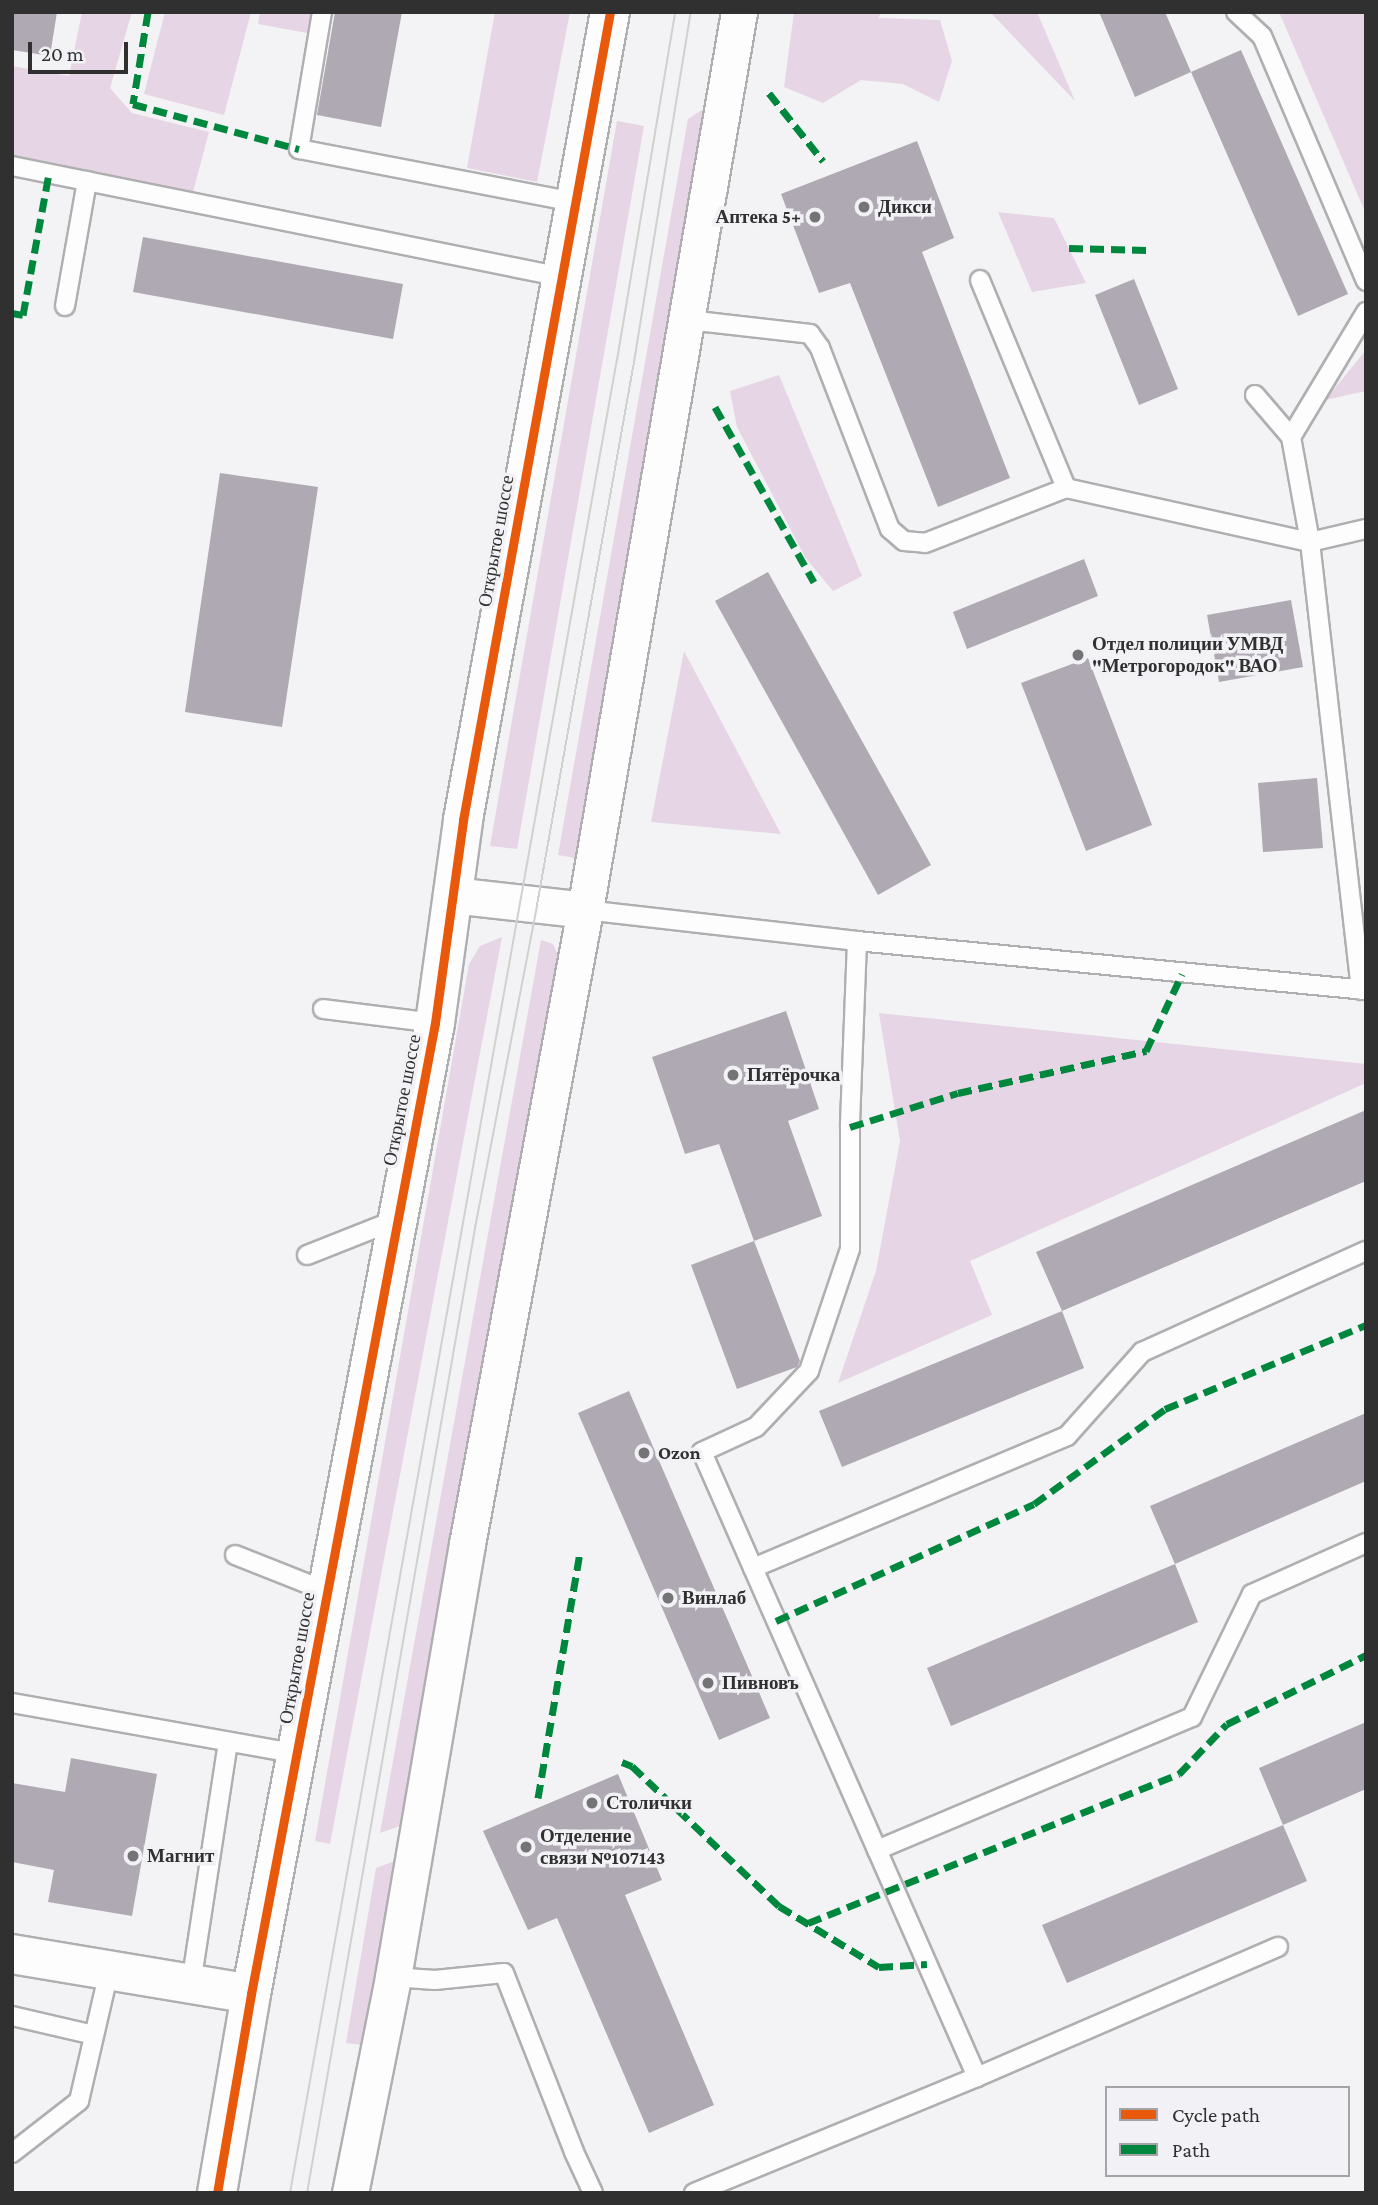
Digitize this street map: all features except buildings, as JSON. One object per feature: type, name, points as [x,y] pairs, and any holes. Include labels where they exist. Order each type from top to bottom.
[{"type":"street","name":"Открытое шоссе","points":[[218,2193],[251,1994],[435,1023],[452,895],[610,12]]},
{"type":"street","points":[[350,2193],[393,1977],[467,1544],[584,910],[688,320],[739,12]]},
{"type":"street","points":[[452,895],[584,910]]},
{"type":"street","points":[[12,1954],[251,1994]]},
{"type":"lane","points":[[322,12],[299,149],[575,202]]},
{"type":"lane","points":[[1236,12],[1262,36],[1366,281]]},
{"type":"lane","points":[[12,166],[562,277]]},
{"type":"lane","points":[[65,306],[87,181]]},
{"type":"lane","points":[[980,280],[1066,488]]},
{"type":"lane","points":[[1291,437],[1366,312]]},
{"type":"lane","points":[[688,320],[810,334],[820,348],[890,529],[904,541],[925,543],[1066,488],[1310,542],[1366,529]]},
{"type":"lane","points":[[584,910],[857,941],[1364,990],[1310,542],[1291,437],[1255,395]]},
{"type":"lane","points":[[857,941],[850,1126],[850,1249],[809,1371],[756,1427],[702,1452],[977,2077]]},
{"type":"lane","points":[[323,1009],[435,1023]]},
{"type":"lane","points":[[307,1255],[398,1219]]},
{"type":"lane","points":[[753,1568],[1067,1436],[1142,1352],[1366,1251]]},
{"type":"lane","points":[[877,1850],[1192,1717],[1252,1594],[1366,1543]]},
{"type":"lane","points":[[234,1555],[326,1591]]},
{"type":"lane","points":[[12,1703],[297,1754]]},
{"type":"lane","points":[[191,1984],[228,1743]]},
{"type":"lane","points":[[694,2193],[977,2077],[1278,1948]]},
{"type":"lane","points":[[12,2153],[79,2101],[109,1970]]},
{"type":"lane","points":[[393,1977],[435,1980],[504,1973],[574,2152],[593,2193]]},
{"type":"lane","points":[[12,2016],[94,2035]]},
{"type":"shaded area","points":[[82,12],[132,12],[110,88],[132,113],[209,132],[193,192],[12,155],[12,66],[69,76]]},
{"type":"shaded area","points":[[165,12],[251,12],[224,115],[144,94]]},
{"type":"shaded area","points":[[260,12],[311,12],[307,33],[258,24]]},
{"type":"shaded area","points":[[495,12],[570,12],[537,182],[467,168]]},
{"type":"shaded area","points":[[794,12],[882,12],[878,18],[940,20],[952,61],[939,102],[903,84],[861,80],[823,103],[784,87]]},
{"type":"shaded area","points":[[990,12],[1037,12],[1075,101]]},
{"type":"shaded area","points":[[1279,12],[1366,12],[1366,214]]},
{"type":"shaded area","points":[[711,104],[575,858],[558,855],[688,119]]},
{"type":"shaded area","points":[[617,121],[644,126],[517,849],[490,846]]},
{"type":"shaded area","points":[[998,212],[1054,218],[1086,283],[1032,292]]},
{"type":"shaded area","points":[[1366,350],[1366,391],[1325,400]]},
{"type":"shaded area","points":[[779,375],[862,576],[833,591],[805,557],[737,427],[730,391]]},
{"type":"shaded area","points":[[684,651],[781,834],[651,822]]},
{"type":"shaded area","points":[[502,937],[330,1844],[315,1841],[469,964],[480,946]]},
{"type":"shaded area","points":[[541,940],[553,944],[558,955],[400,1826],[380,1833]]},
{"type":"shaded area","points":[[879,1013],[1366,1064],[1366,1083],[970,1261],[992,1315],[838,1383],[876,1271],[900,1141]]},
{"type":"shaded area","points":[[395,1861],[361,2045],[346,2043],[376,1868]]},
{"type":"tram line","points":[[290,2193],[617,360],[675,12]]},
{"type":"tram line","points":[[307,2193],[475,1228],[537,905],[634,362],[691,12]]},
{"type":"marked path","points":[[148,12],[133,104],[299,149]]},
{"type":"marked path","points":[[769,93],[823,161]]},
{"type":"marked path","points":[[12,313],[23,315],[49,173]]},
{"type":"marked path","points":[[1069,248],[1147,250]]},
{"type":"marked path","points":[[715,407],[814,582]]},
{"type":"marked path","points":[[850,1127],[958,1093],[1146,1051],[1182,974]]},
{"type":"marked path","points":[[776,1621],[1034,1504],[1165,1409],[1366,1325]]},
{"type":"marked path","points":[[538,1798],[580,1551]]},
{"type":"marked path","points":[[808,1923],[1179,1774],[1227,1724],[1366,1655]]},
{"type":"marked path","points":[[622,1762],[632,1766],[779,1906],[879,1967],[927,1964]]},
{"type":"cycle path","points":[[217,2193],[251,1994],[435,1023],[463,820],[610,12]]},
{"type":"place","name":"Дикси","points":[[864,207]]},
{"type":"place","name":"Аптека 5+","points":[[815,217]]},
{"type":"place","name":"Отдел полиции УМВД \"Метрогородок\" ВАО","points":[[1078,655]]},
{"type":"place","name":"Пятёрочка","points":[[733,1075]]},
{"type":"place","name":"Ozon","points":[[644,1453]]},
{"type":"place","name":"Винлаб","points":[[668,1598]]},
{"type":"place","name":"Пивновъ","points":[[708,1683]]},
{"type":"place","name":"Столички","points":[[592,1803]]},
{"type":"place","name":"Отделение связи №107143","points":[[526,1847]]},
{"type":"place","name":"Магнит","points":[[133,1856]]}]
